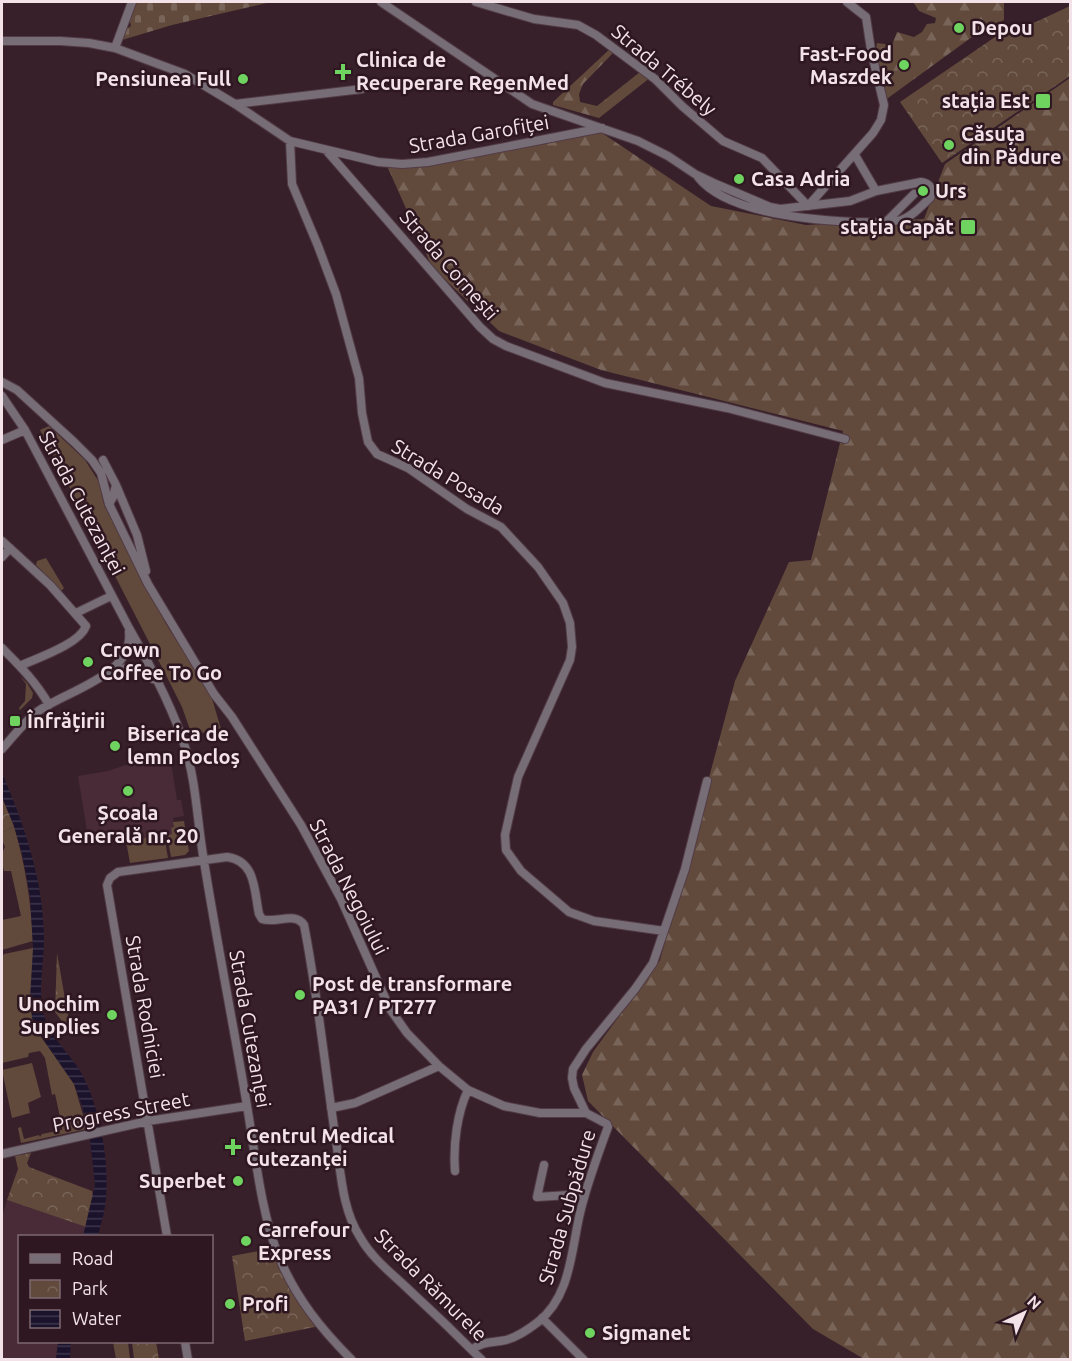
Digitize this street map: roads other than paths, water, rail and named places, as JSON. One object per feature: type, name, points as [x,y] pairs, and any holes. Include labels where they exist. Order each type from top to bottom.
[{"type":"street","points":[[115,48],[132,2]]},
{"type":"street","points":[[381,2],[532,104],[638,141],[668,156],[695,174],[770,207],[780,209],[850,201],[876,191],[923,182],[929,184],[932,189],[930,198],[903,220],[885,223],[832,221],[776,214],[719,195],[705,186],[695,174]]},
{"type":"street","name":"Strada Trébely","points":[[476,2],[534,20],[578,25],[596,35],[655,79],[723,141],[762,158],[808,206]]},
{"type":"street","points":[[808,206],[878,127],[884,105],[866,17],[847,2]]},
{"type":"street","points":[[2,41],[60,41],[90,43],[115,48],[185,74],[236,104],[290,141],[325,149]]},
{"type":"street","points":[[236,104],[362,89]]},
{"type":"street","name":"Strada Garofiței","points":[[325,149],[378,162],[402,164],[428,162],[602,128]]},
{"type":"street","name":"Strada Posada","points":[[290,141],[292,184],[336,294],[358,378],[368,442],[376,453],[408,468],[460,504],[501,527],[538,567],[563,603],[570,623],[572,647],[570,660],[518,777],[505,835],[506,850],[521,871],[569,912],[594,921],[664,932]]},
{"type":"street","name":"Strada Cornești","points":[[325,149],[493,339],[553,365],[605,383],[728,408],[845,439]]},
{"type":"street","points":[[855,155],[876,191]]},
{"type":"street","points":[[885,223],[914,194],[917,184]]},
{"type":"street","points":[[914,194],[918,200],[930,198]]},
{"type":"street","name":"Strada Negoiului","points":[[2,382],[16,390],[92,460],[101,473],[109,504],[147,582],[214,694],[232,717],[301,825],[341,899],[390,1009],[406,1033],[439,1066],[468,1090],[504,1106],[540,1113],[586,1113]]},
{"type":"street","name":"Strada Cutezanței","points":[[2,396],[25,430],[111,596],[144,654],[186,748],[269,1226],[279,1259],[310,1314],[352,1359]]},
{"type":"street","points":[[2,440],[25,430]]},
{"type":"street","name":"Strada Negoiului","points":[[103,460],[137,535],[147,582]]},
{"type":"street","points":[[109,504],[116,485]]},
{"type":"street","points":[[2,541],[50,585],[86,626],[85,630],[67,645],[20,666]]},
{"type":"street","points":[[2,557],[10,548]]},
{"type":"street","points":[[76,613],[111,596],[125,614],[147,652],[158,684]]},
{"type":"street","points":[[129,628],[130,641],[126,663],[147,673],[158,684]]},
{"type":"street","points":[[2,648],[20,666],[49,705]]},
{"type":"street","points":[[2,749],[23,725],[49,705],[108,673],[142,666],[144,654],[137,648],[126,654],[108,673]]},
{"type":"street","points":[[586,1113],[574,1088],[573,1070],[586,1049],[653,963],[685,869],[707,781]]},
{"type":"street","name":"Strada Rodniciei","points":[[167,1235],[107,885],[110,878],[118,872],[227,857],[244,862],[250,872],[262,920],[295,917],[304,925],[316,985]]},
{"type":"street","name":"Strada Rămurele","points":[[316,985],[331,1108],[348,1212],[359,1237],[380,1262],[482,1359]]},
{"type":"street","points":[[331,1108],[355,1102],[439,1066]]},
{"type":"street","points":[[455,1171],[460,1112],[468,1090]]},
{"type":"street","name":"Progress Street","points":[[2,1154],[148,1121],[247,1106]]},
{"type":"street","name":"Strada Subpădure","points":[[472,1350],[479,1344],[507,1340],[517,1336],[542,1318],[555,1303],[567,1277],[585,1194],[595,1158],[608,1126],[586,1113]]},
{"type":"street","points":[[544,1165],[537,1197],[585,1194]]},
{"type":"street","points":[[542,1318],[584,1359]]},
{"type":"street","points":[[185,1343],[188,1359]]},
{"type":"water","points":[[2,773],[25,833],[41,896],[44,939],[41,985],[45,1020],[86,1083],[93,1099],[102,1135],[106,1190],[98,1235],[83,1235],[95,1185],[90,1140],[83,1109],[74,1084],[40,1035],[32,1018],[30,999],[33,948],[30,896],[22,854],[2,797]]},
{"type":"water","points":[[58,1343],[71,1343],[70,1359],[56,1359]]},
{"type":"place","name":"Depou","points":[[959,28]]},
{"type":"place","name":"Fast-Food Maszdek","points":[[904,65]]},
{"type":"place","name":"Clinica de Recuperare RegenMed","points":[[343,72]]},
{"type":"place","name":"Pensiunea Full","points":[[243,79]]},
{"type":"place","name":"stația Est","points":[[1043,101]]},
{"type":"place","name":"Căsuța din Pădure","points":[[949,145]]},
{"type":"place","name":"Casa Adria","points":[[739,179]]},
{"type":"place","name":"Urs","points":[[923,191]]},
{"type":"place","name":"stația Capăt","points":[[968,227]]},
{"type":"place","name":"Crown Coffee To Go","points":[[88,662]]},
{"type":"place","name":"Înfrățirii","points":[[15,721]]},
{"type":"place","name":"Biserica de lemn Pocloș","points":[[115,746]]},
{"type":"place","name":"Școala Generală nr. 20","points":[[128,791]]},
{"type":"place","name":"Post de transformare PA31 / PT277","points":[[300,995]]},
{"type":"place","name":"Unochim Supplies","points":[[112,1015]]},
{"type":"place","name":"Centrul Medical Cutezanței","points":[[233,1147]]},
{"type":"place","name":"Superbet","points":[[238,1181]]},
{"type":"place","name":"Carrefour Express","points":[[246,1241]]},
{"type":"place","name":"Profi","points":[[230,1304]]},
{"type":"place","name":"Sigmanet","points":[[590,1333]]}]
